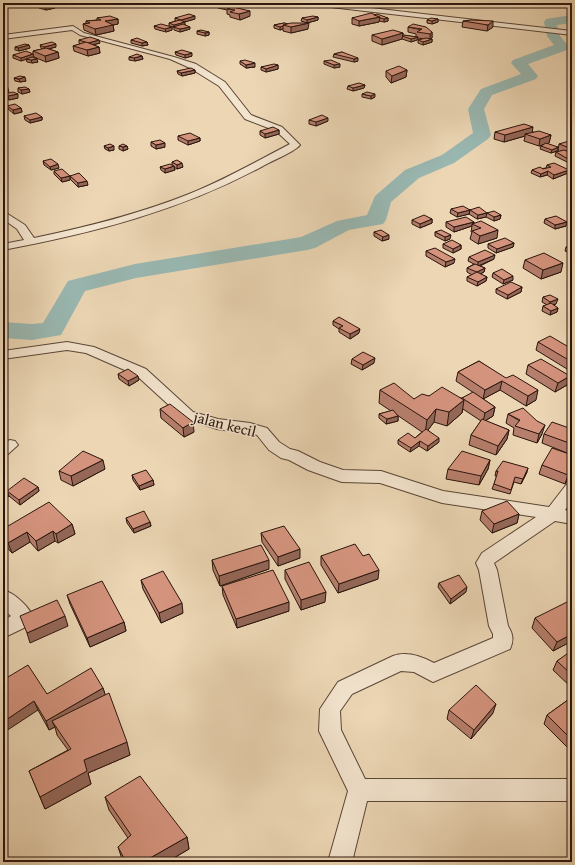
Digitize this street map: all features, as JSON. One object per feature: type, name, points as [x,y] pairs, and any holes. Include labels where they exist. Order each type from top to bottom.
[{"type":"street","points":[[313,3],[572,33]]},
{"type":"street","points":[[3,38],[73,28],[82,34],[100,40],[172,58],[193,66],[222,84],[248,117],[279,129],[296,145],[218,185],[135,216],[87,230],[3,247]]},
{"type":"street","points":[[3,214],[21,226],[31,242]]},
{"type":"street","name":"jalan kecil","points":[[3,355],[67,346],[89,350],[141,372],[188,415],[217,424],[262,431],[274,446],[286,454],[293,455],[314,466],[342,476],[381,477],[442,497],[521,508],[572,518]]},
{"type":"street","points":[[340,862],[359,790],[330,731],[330,709],[345,688],[400,662],[417,664],[433,673],[503,643],[503,634],[499,626],[485,563],[488,558],[553,514],[572,489]]},
{"type":"street","points":[[3,597],[25,618],[3,630]]},
{"type":"street","points":[[359,790],[572,790]]},
{"type":"building","points":[[47,3],[54,5],[45,7],[39,5]]},
{"type":"building","points":[[222,4],[232,6],[218,6]]},
{"type":"building","points":[[233,7],[250,11],[239,14],[230,12],[235,10],[227,9]]},
{"type":"building","points":[[371,13],[380,17],[359,21],[352,18]]},
{"type":"building","points":[[189,14],[195,16],[181,20],[175,18]]},
{"type":"building","points":[[377,14],[388,18],[384,19],[374,15]]},
{"type":"building","points":[[110,16],[118,19],[105,21],[113,25],[95,29],[83,24],[90,23],[86,21],[101,20],[97,18]]},
{"type":"building","points":[[313,16],[318,17],[307,20],[302,18]]},
{"type":"building","points":[[431,18],[438,19],[432,21],[427,20]]},
{"type":"building","points":[[180,20],[185,22],[174,25],[169,23]]},
{"type":"building","points":[[463,21],[493,21],[488,25]]},
{"type":"building","points":[[284,23],[288,24],[280,27],[274,25]]},
{"type":"building","points":[[291,23],[309,23],[291,27],[283,25]]},
{"type":"building","points":[[161,24],[172,27],[165,29],[154,26]]},
{"type":"building","points":[[183,24],[190,27],[180,29],[173,27]]},
{"type":"building","points":[[413,24],[426,27],[432,32],[430,34],[417,32],[422,29],[408,27]]},
{"type":"building","points":[[201,30],[209,32],[205,33],[197,31]]},
{"type":"building","points":[[393,30],[403,33],[382,39],[372,35]]},
{"type":"building","points":[[402,36],[418,37],[411,39]]},
{"type":"building","points":[[90,37],[99,40],[88,43],[79,40]]},
{"type":"building","points":[[137,38],[147,42],[142,43],[131,40]]},
{"type":"building","points":[[426,38],[432,39],[423,42],[418,40]]},
{"type":"building","points":[[52,42],[56,44],[44,47],[40,45]]},
{"type":"building","points":[[86,42],[99,47],[87,50],[73,46]]},
{"type":"building","points":[[25,44],[29,45],[18,48],[15,47]]},
{"type":"building","points":[[46,48],[58,52],[45,56],[33,51]]},
{"type":"building","points":[[182,50],[192,53],[185,55],[175,52]]},
{"type":"building","points":[[26,51],[33,54],[21,58],[13,55]]},
{"type":"building","points":[[342,52],[358,58],[354,59],[334,54]]},
{"type":"building","points":[[137,54],[142,56],[134,58],[129,57]]},
{"type":"building","points":[[32,57],[37,59],[26,59]]},
{"type":"building","points":[[245,60],[255,63],[246,65],[240,61]]},
{"type":"building","points":[[331,60],[340,64],[334,65],[324,61]]},
{"type":"building","points":[[274,64],[278,65],[266,69],[261,67]]},
{"type":"building","points":[[399,66],[407,70],[392,76],[386,71]]},
{"type":"building","points":[[191,68],[195,70],[181,73],[177,71]]},
{"type":"building","points":[[20,76],[25,77],[19,79],[14,78]]},
{"type":"building","points":[[359,83],[365,85],[353,88],[348,86]]},
{"type":"building","points":[[25,87],[29,89],[21,90],[18,88]]},
{"type":"building","points":[[13,92],[18,94],[8,96],[4,94]]},
{"type":"building","points":[[367,92],[375,94],[371,96],[362,94]]},
{"type":"building","points":[[15,104],[21,108],[13,110],[7,106]]},
{"type":"building","points":[[36,113],[42,117],[30,120],[24,116]]},
{"type":"building","points":[[322,115],[328,118],[316,122],[309,120]]},
{"type":"building","points":[[524,124],[533,127],[505,135],[495,132]]},
{"type":"building","points":[[273,127],[279,130],[265,134],[260,131]]},
{"type":"building","points":[[539,131],[551,135],[540,139],[525,134]]},
{"type":"building","points":[[190,133],[200,138],[188,141],[178,136]]},
{"type":"building","points":[[160,140],[165,143],[156,145],[151,142]]},
{"type":"building","points":[[569,141],[572,142],[572,149],[559,144]]},
{"type":"building","points":[[546,143],[558,147],[552,150],[541,146]]},
{"type":"building","points":[[110,144],[114,146],[108,148],[104,146]]},
{"type":"building","points":[[123,144],[127,146],[119,146]]},
{"type":"building","points":[[564,150],[572,153],[572,157],[568,159],[556,152]]},
{"type":"building","points":[[51,159],[58,164],[50,167],[43,161]]},
{"type":"building","points":[[177,160],[182,163],[177,165],[172,162]]},
{"type":"building","points":[[554,163],[569,170],[554,175],[548,171],[541,174],[532,170],[540,167],[543,169],[551,167],[547,165]]},
{"type":"building","points":[[170,164],[174,166],[165,169],[160,167]]},
{"type":"building","points":[[62,169],[70,176],[61,178],[54,171]]},
{"type":"building","points":[[79,173],[87,181],[78,183],[70,176]]},
{"type":"building","points":[[463,206],[470,210],[458,213],[451,209]]},
{"type":"building","points":[[479,207],[487,213],[478,215],[470,210]]},
{"type":"building","points":[[494,211],[501,215],[494,217],[487,213]]},
{"type":"building","points":[[424,215],[432,219],[420,224],[412,220]]},
{"type":"building","points":[[556,216],[567,222],[555,225],[545,219]]},
{"type":"building","points":[[466,217],[474,222],[454,227],[446,222]]},
{"type":"building","points":[[481,221],[498,230],[480,236],[472,231],[481,228],[472,224]]},
{"type":"building","points":[[381,230],[389,235],[383,237],[374,232]]},
{"type":"building","points":[[441,230],[451,235],[445,237],[435,232]]},
{"type":"building","points":[[505,238],[514,243],[497,249],[488,244]]},
{"type":"building","points":[[452,240],[461,245],[453,249],[443,244]]},
{"type":"building","points":[[572,244],[572,250],[566,247]]},
{"type":"building","points":[[435,248],[455,259],[446,262],[426,251]]},
{"type":"building","points":[[485,250],[495,255],[478,262],[469,257]]},
{"type":"building","points":[[544,253],[563,263],[543,270],[525,260]]},
{"type":"building","points":[[475,264],[485,268],[477,272],[467,268]]},
{"type":"building","points":[[502,269],[513,276],[504,280],[493,273]]},
{"type":"building","points":[[477,272],[487,277],[478,282],[467,277]]},
{"type":"building","points":[[511,282],[522,287],[508,295],[496,289]]},
{"type":"building","points":[[550,295],[558,299],[550,302],[543,297]]},
{"type":"building","points":[[551,303],[558,308],[551,311],[543,306]]},
{"type":"building","points":[[339,317],[360,329],[350,334],[339,328],[343,326],[333,321]]},
{"type":"building","points":[[550,336],[572,349],[572,362],[538,342]]},
{"type":"building","points":[[363,352],[375,358],[363,365],[352,359]]},
{"type":"building","points":[[541,359],[570,376],[558,383],[528,365]]},
{"type":"building","points":[[479,361],[506,378],[513,375],[538,390],[528,396],[502,381],[485,390],[458,372]]},
{"type":"building","points":[[128,369],[138,376],[128,381],[118,374]]},
{"type":"building","points":[[394,383],[414,399],[422,394],[429,396],[442,387],[464,400],[449,412],[436,409],[427,420],[380,390]]},
{"type":"building","points":[[473,392],[495,407],[485,413],[462,398]]},
{"type":"building","points":[[170,404],[193,422],[183,428],[160,409]]},
{"type":"building","points":[[523,408],[537,421],[545,425],[539,434],[515,426],[520,420],[508,414]]},
{"type":"building","points":[[393,410],[398,416],[387,419],[379,414]]},
{"type":"building","points":[[482,419],[509,430],[498,446],[471,435]]},
{"type":"building","points":[[552,422],[572,429],[572,444],[544,434]]},
{"type":"building","points":[[426,429],[439,438],[428,446],[420,441],[411,448],[398,440],[408,433],[415,438]]},
{"type":"building","points":[[552,448],[572,455],[572,468],[568,475],[542,465]]},
{"type":"building","points":[[83,451],[103,460],[71,476],[59,471]]},
{"type":"building","points":[[462,451],[490,460],[481,476],[448,469]]},
{"type":"building","points":[[503,461],[528,468],[523,479],[515,477],[511,490],[494,484],[498,471],[496,471]]},
{"type":"building","points":[[146,470],[153,480],[139,486],[132,475]]},
{"type":"building","points":[[24,478],[38,487],[19,500],[7,491]]},
{"type":"building","points":[[3,488],[7,491],[3,494]]},
{"type":"building","points":[[507,501],[519,514],[494,524],[482,511]]},
{"type":"building","points":[[49,502],[72,524],[56,534],[53,531],[36,541],[27,532],[8,543],[3,537],[3,529]]},
{"type":"building","points":[[144,511],[150,522],[133,529],[126,518]]},
{"type":"building","points":[[284,526],[300,549],[278,557],[261,533]]},
{"type":"building","points":[[355,544],[363,556],[369,554],[379,570],[339,584],[321,556]]},
{"type":"building","points":[[261,545],[269,560],[219,576],[212,560]]},
{"type":"building","points":[[309,562],[326,592],[301,600],[285,570]]},
{"type":"building","points":[[273,570],[289,602],[236,619],[222,586]]},
{"type":"building","points":[[163,571],[182,603],[159,613],[141,580]]},
{"type":"building","points":[[459,575],[467,587],[451,599],[439,583]]},
{"type":"building","points":[[102,581],[124,622],[87,638],[67,595]]},
{"type":"building","points":[[57,600],[65,616],[27,633],[20,616]]},
{"type":"building","points":[[569,601],[572,604],[572,634],[557,642],[535,618]]},
{"type":"building","points":[[571,651],[572,652],[572,675],[557,661]]},
{"type":"building","points":[[28,665],[47,694],[91,668],[103,688],[46,721],[34,701],[3,722],[3,680]]},
{"type":"building","points":[[476,685],[496,704],[474,730],[449,710]]},
{"type":"building","points":[[109,693],[127,742],[84,760],[87,771],[40,797],[29,771],[71,749],[52,721]]},
{"type":"building","points":[[572,697],[572,740],[547,715]]},
{"type":"building","points":[[140,776],[187,837],[143,862],[126,862],[118,847],[131,835],[105,797]]},
{"type":"waterway","points":[[3,330],[32,332],[52,330],[76,286],[135,271],[307,243],[344,225],[376,220],[382,200],[412,174],[448,159],[482,135],[476,109],[486,92],[531,76],[518,63],[562,47],[554,36],[550,22],[572,19]]}]
